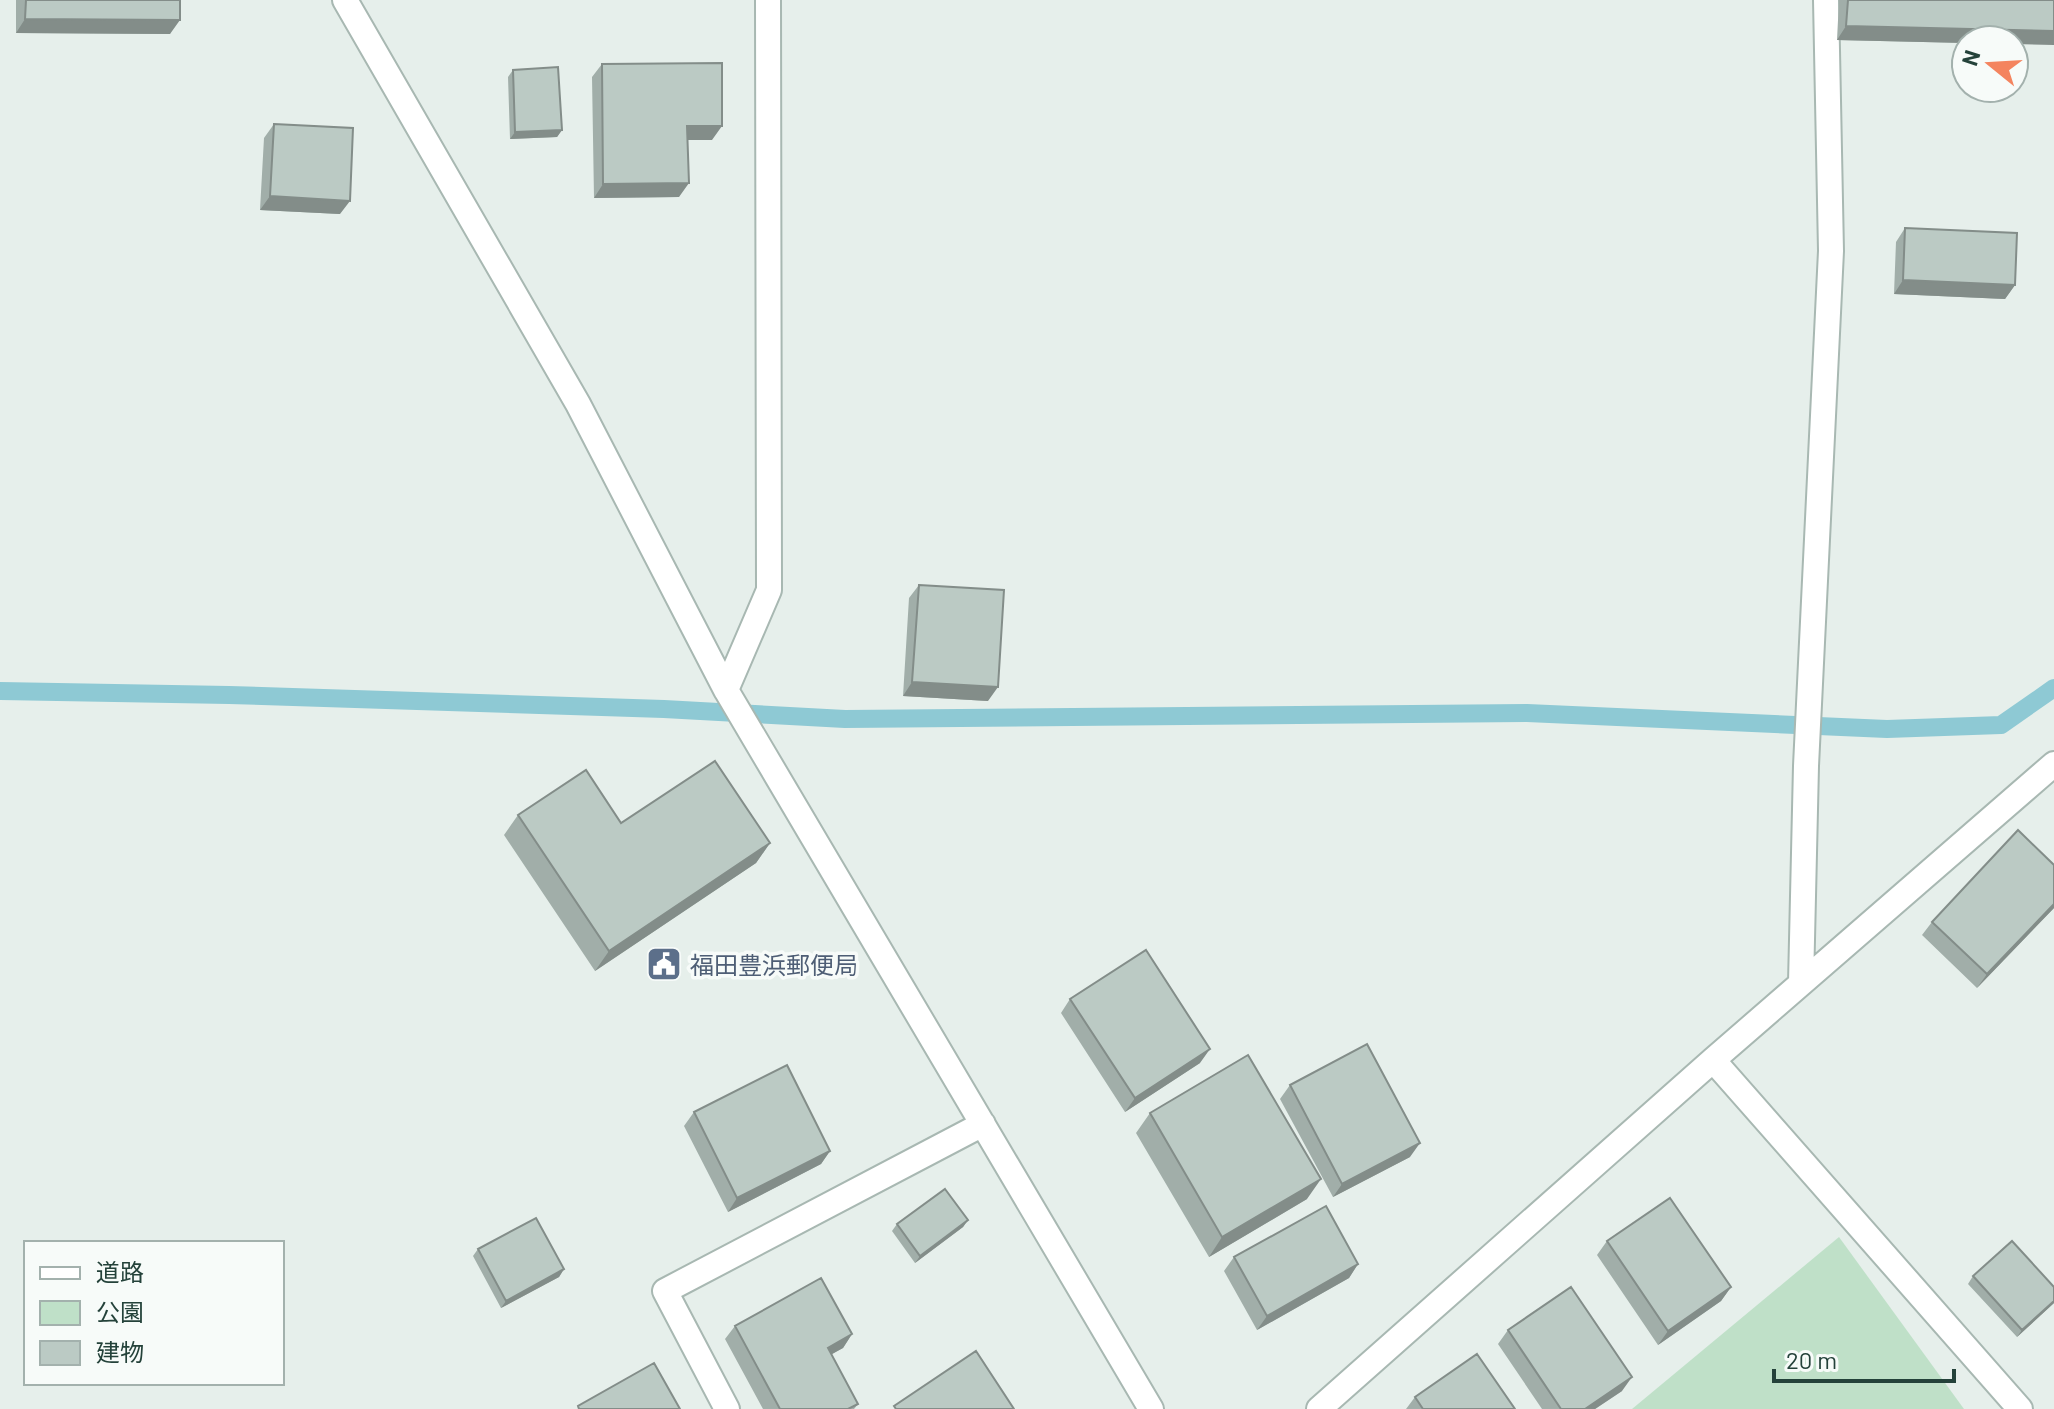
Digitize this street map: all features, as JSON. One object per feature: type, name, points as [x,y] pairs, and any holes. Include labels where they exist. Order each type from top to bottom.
[{"type":"street","points":[[345,0],[578,404],[726,690],[1151,1409]]},
{"type":"street","points":[[726,690],[769,590],[768,0]]},
{"type":"street","points":[[1801,983],[1806,766],[1831,251],[1826,0]]},
{"type":"street","points":[[1319,1409],[1713,1060],[2054,764]]},
{"type":"street","points":[[1713,1060],[2020,1409]]},
{"type":"street","points":[[727,1409],[665,1291],[983,1124]]},
{"type":"green space","points":[[1839,1237],[1964,1409],[1632,1409]]},
{"type":"building","points":[[26,0],[180,0],[180,20],[25,19]]},
{"type":"building","points":[[1848,0],[2054,0],[2054,31],[2030,30],[2030,24],[1950,24],[1950,28],[1846,26]]},
{"type":"building","points":[[722,63],[722,126],[687,126],[689,183],[603,184],[602,64]]},
{"type":"building","points":[[558,67],[562,130],[515,132],[513,70]]},
{"type":"building","points":[[274,124],[353,128],[350,201],[270,196]]},
{"type":"building","points":[[1905,228],[2017,233],[2015,285],[1903,280]]},
{"type":"building","points":[[919,585],[1004,590],[998,687],[912,682]]},
{"type":"building","points":[[715,761],[770,843],[609,951],[518,815],[586,770],[621,823]]},
{"type":"building","points":[[2018,830],[2054,865],[2054,904],[1987,974],[1932,922]]},
{"type":"building","points":[[1146,950],[1210,1049],[1135,1098],[1070,999]]},
{"type":"building","points":[[1367,1044],[1420,1143],[1342,1184],[1290,1085]]},
{"type":"building","points":[[1248,1055],[1321,1179],[1222,1237],[1150,1113]]},
{"type":"building","points":[[787,1065],[830,1151],[737,1198],[694,1112]]},
{"type":"building","points":[[945,1189],[968,1220],[920,1256],[897,1224]]},
{"type":"building","points":[[1670,1198],[1731,1287],[1668,1331],[1607,1241]]},
{"type":"building","points":[[1326,1206],[1358,1264],[1267,1316],[1234,1257]]},
{"type":"building","points":[[536,1218],[564,1269],[506,1301],[478,1249]]},
{"type":"building","points":[[2012,1241],[2054,1287],[2054,1301],[2022,1330],[1973,1276]]},
{"type":"building","points":[[821,1278],[852,1334],[828,1348],[858,1404],[848,1409],[780,1409],[735,1326]]},
{"type":"building","points":[[1571,1287],[1632,1377],[1585,1409],[1561,1409],[1508,1330]]},
{"type":"building","points":[[976,1351],[1014,1409],[896,1409],[894,1406]]},
{"type":"building","points":[[1477,1354],[1515,1409],[1423,1409],[1415,1397]]},
{"type":"building","points":[[654,1363],[680,1409],[579,1409],[578,1406]]},
{"type":"waterway","points":[[0,691],[664,709],[845,719],[1527,713],[1887,729],[2001,725],[2054,688]]},
{"type":"place","name":"福田豊浜郵便局","points":[[664,964]]}]
